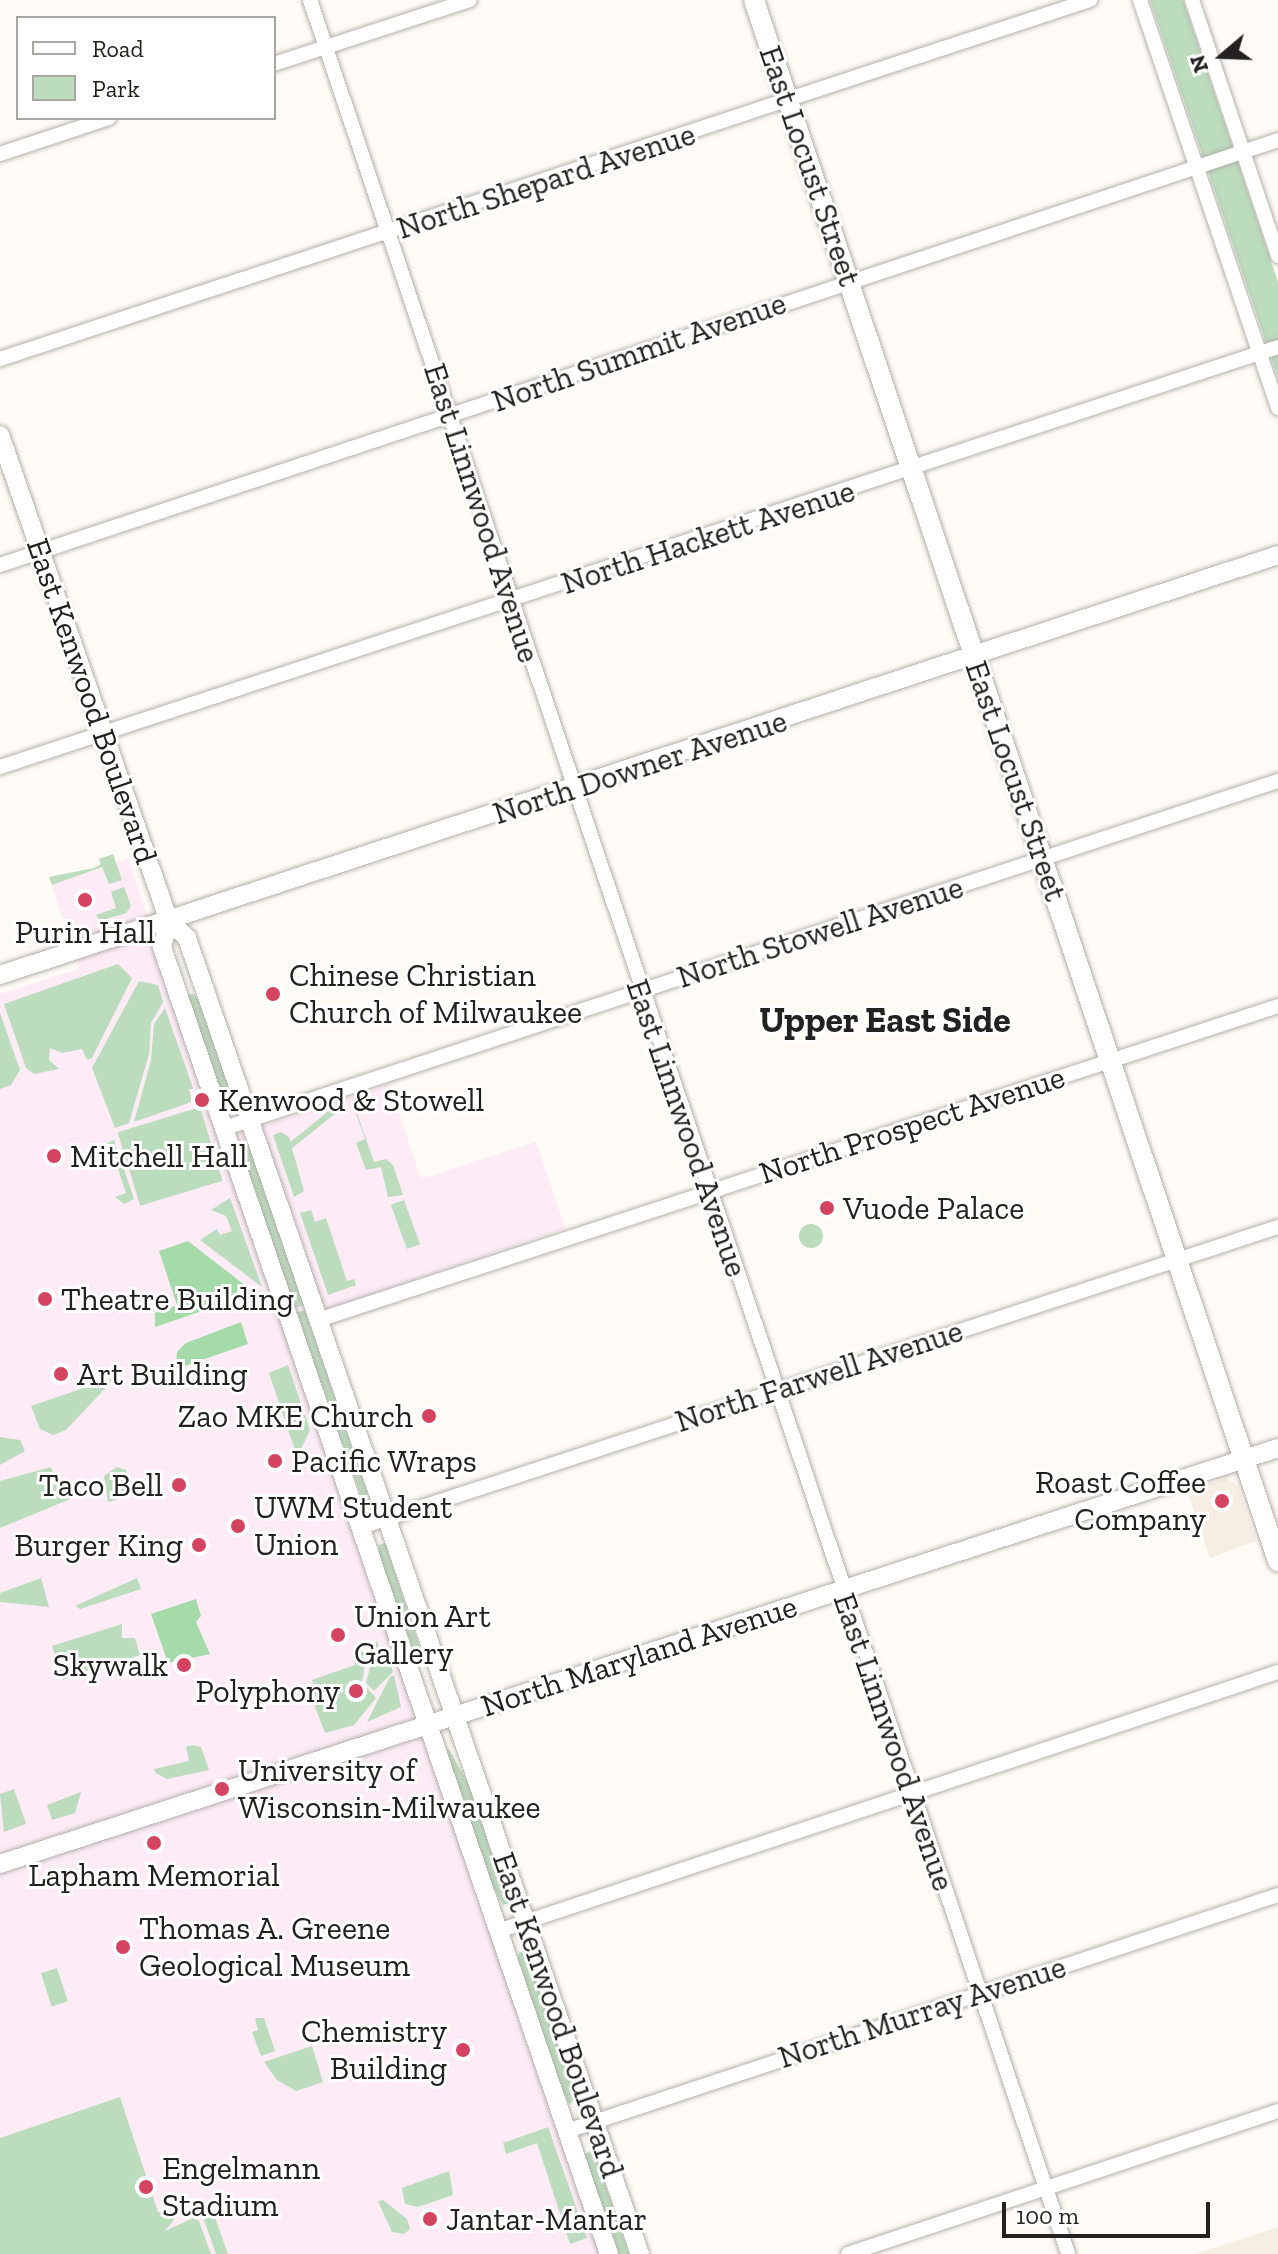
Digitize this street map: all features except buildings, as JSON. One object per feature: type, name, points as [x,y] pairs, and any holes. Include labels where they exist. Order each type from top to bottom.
[{"type":"main road","name":"East Locust Street","points":[[754,0],[1278,1561]]},
{"type":"street","name":"East Linnwood Avenue","points":[[310,0],[842,1590],[1068,2254]]},
{"type":"street","points":[[276,63],[470,0]]},
{"type":"street","name":"North Shepard Avenue","points":[[0,359],[1090,0]]},
{"type":"street","points":[[1140,0],[1278,408]]},
{"type":"street","points":[[1192,0],[1278,256]]},
{"type":"street","points":[[0,154],[103,120]]},
{"type":"street","name":"North Summit Avenue","points":[[0,565],[1278,140]]},
{"type":"street","name":"North Hackett Avenue","points":[[0,767],[912,471],[1278,347]]},
{"type":"street","name":"East Kenwood Boulevard","points":[[0,435],[169,921],[187,938],[640,2254]]},
{"type":"street","name":"North Downer Avenue","points":[[0,975],[574,789],[1278,555]]},
{"type":"street","name":"North Stowell Avenue","points":[[225,1128],[1278,781]]},
{"type":"street","name":"East Kenwood Boulevard","points":[[169,921],[162,947],[609,2254]]},
{"type":"street","name":"North Prospect Avenue","points":[[318,1320],[1278,1006]]},
{"type":"street","name":"North Farwell Avenue","points":[[361,1527],[1278,1227]]},
{"type":"street","name":"North Maryland Avenue","points":[[0,1864],[1278,1448]]},
{"type":"street","points":[[498,1931],[1278,1672]]},
{"type":"street","name":"North Murray Avenue","points":[[567,2131],[1278,1895]]},
{"type":"street","points":[[848,2254],[1278,2111]]},
{"type":"shaded area","name":"University of Wisconsin-Milwaukee","points":[[128,858],[221,1140],[389,1084],[421,1179],[536,1142],[565,1228],[286,1324],[601,2254],[0,2254],[0,994],[79,969],[52,885]]},
{"type":"shaded area","points":[[1226,1478],[1238,1486],[1256,1541],[1210,1558],[1187,1491]]},
{"type":"shaded area","points":[[1278,2227],[1278,2254],[1195,2254]]},
{"type":"green space","points":[[1150,0],[1183,0],[1278,282],[1278,378]]},
{"type":"green space","points":[[113,854],[122,880],[109,884],[102,867],[52,885],[49,877],[94,868],[101,864],[99,859]]},
{"type":"green space","points":[[124,887],[131,906],[126,913],[100,921],[96,915],[116,908],[111,892]]},
{"type":"green space","points":[[118,964],[132,978],[92,1058],[87,1060],[82,1049],[62,1053],[50,1048],[49,1060],[59,1069],[34,1074],[26,1068],[4,1004]]},
{"type":"green space","points":[[139,981],[158,985],[163,1002],[151,1023],[149,1054],[129,1123],[115,1128],[92,1068]]},
{"type":"green space","points":[[193,994],[199,1000],[235,1103],[229,1105],[222,1096],[187,995]]},
{"type":"green space","points":[[165,1008],[193,1088],[189,1090],[192,1099],[197,1100],[134,1122],[151,1060],[154,1024]]},
{"type":"green space","points":[[0,1013],[20,1070],[11,1085],[0,1089]]},
{"type":"green space","points":[[341,1101],[345,1106],[286,1153],[283,1148]]},
{"type":"green space","points":[[366,1104],[368,1109],[357,1113],[374,1162],[386,1159],[393,1165],[403,1195],[388,1197],[381,1167],[366,1170],[356,1143],[365,1139],[354,1108]]},
{"type":"green space","points":[[200,1107],[223,1181],[140,1206],[118,1132]]},
{"type":"green space","points":[[281,1132],[289,1137],[304,1191],[294,1197],[273,1135]]},
{"type":"green space","points":[[114,1140],[134,1199],[124,1204],[115,1197],[126,1193],[118,1169],[112,1170],[103,1145]]},
{"type":"green space","points":[[249,1146],[304,1305],[293,1308],[239,1150]]},
{"type":"green space","points":[[230,1198],[262,1287],[200,1240],[217,1229],[220,1235],[232,1231],[226,1216],[211,1210]]},
{"type":"green space","points":[[404,1200],[420,1244],[407,1249],[391,1205]]},
{"type":"green space","points":[[311,1210],[315,1222],[326,1218],[347,1281],[354,1279],[356,1285],[328,1295],[300,1213]]},
{"type":"green space","points":[[811,1224],[822,1231],[823,1236],[816,1247],[811,1248],[800,1241],[799,1236],[806,1225]]},
{"type":"green space","points":[[188,1241],[255,1293],[155,1327],[155,1313],[177,1305],[159,1251]]},
{"type":"green space","points":[[305,1310],[371,1504],[365,1506],[295,1313]]},
{"type":"green space","points":[[241,1322],[248,1344],[176,1369],[177,1352],[186,1343]]},
{"type":"green space","points":[[288,1365],[310,1430],[301,1449],[295,1450],[269,1373]]},
{"type":"green space","points":[[116,1377],[66,1430],[53,1435],[40,1429],[31,1406]]},
{"type":"green space","points":[[0,1437],[20,1440],[25,1451],[0,1465]]},
{"type":"green space","points":[[51,1467],[58,1486],[71,1490],[73,1498],[0,1528],[0,1481]]},
{"type":"green space","points":[[117,1467],[126,1470],[135,1494],[108,1502],[104,1476]]},
{"type":"green space","points":[[385,1543],[421,1652],[415,1654],[379,1560],[379,1545]]},
{"type":"green space","points":[[41,1578],[49,1607],[0,1602],[0,1593]]},
{"type":"green space","points":[[137,1578],[141,1589],[80,1609],[75,1606]]},
{"type":"green space","points":[[196,1599],[201,1616],[196,1622],[210,1654],[168,1663],[151,1614]]},
{"type":"green space","points":[[122,1624],[122,1638],[135,1638],[140,1655],[63,1680],[52,1646]]},
{"type":"green space","points":[[377,1640],[384,1667],[391,1665],[393,1672],[374,1691],[366,1683]]},
{"type":"green space","points":[[368,1649],[362,1682],[376,1698],[354,1725],[325,1733],[309,1691],[315,1688],[312,1680],[355,1665],[352,1656]]},
{"type":"green space","points":[[394,1675],[401,1707],[367,1722],[390,1677]]},
{"type":"green space","points":[[186,1747],[201,1747],[209,1770],[167,1779],[156,1773],[154,1769],[189,1761]]},
{"type":"green space","points":[[449,1749],[469,1785],[508,1903],[503,1905],[482,1869],[444,1750]]},
{"type":"green space","points":[[14,1789],[26,1824],[4,1832],[0,1794]]},
{"type":"green space","points":[[81,1792],[75,1813],[52,1820],[47,1805]]},
{"type":"green space","points":[[525,1950],[575,2096],[570,2105],[550,2069],[516,1970],[519,1953]]},
{"type":"green space","points":[[57,1968],[68,2001],[52,2007],[41,1973]]},
{"type":"green space","points":[[255,2018],[264,2018],[275,2051],[261,2056],[252,2032],[258,2030]]},
{"type":"green space","points":[[312,2046],[323,2082],[296,2091],[277,2080],[264,2062]]},
{"type":"green space","points":[[120,2097],[158,2212],[176,2217],[165,2231],[193,2218],[199,2221],[211,2254],[0,2254],[0,2138]]},
{"type":"green space","points":[[548,2127],[587,2238],[570,2244],[537,2143],[506,2154],[503,2143]]},
{"type":"green space","points":[[593,2149],[629,2254],[613,2254],[583,2156]]},
{"type":"green space","points":[[449,2171],[453,2195],[418,2207],[405,2204],[402,2188]]},
{"type":"green space","points":[[383,2200],[407,2219],[410,2229],[404,2234],[392,2232],[378,2201]]},
{"type":"green space","points":[[213,2212],[228,2254],[216,2254],[204,2220]]},
{"type":"place","name":"Purin Hall","points":[[85,900]]},
{"type":"place","name":"Chinese Christian Church of Milwaukee","points":[[273,994]]},
{"type":"place","name":"Kenwood & Stowell","points":[[202,1100]]},
{"type":"place","name":"Mitchell Hall","points":[[54,1156]]},
{"type":"place","name":"Vuode Palace","points":[[827,1208]]},
{"type":"place","name":"Theatre Building","points":[[45,1299]]},
{"type":"place","name":"Art Building","points":[[61,1374]]},
{"type":"place","name":"Zao MKE Church","points":[[429,1416]]},
{"type":"place","name":"Pacific Wraps","points":[[275,1461]]},
{"type":"place","name":"Taco Bell","points":[[179,1485]]},
{"type":"place","name":"Roast Coffee Company","points":[[1222,1501]]},
{"type":"place","name":"UWM Student Union","points":[[238,1526]]},
{"type":"place","name":"Burger King","points":[[199,1545]]},
{"type":"place","name":"Union Art Gallery","points":[[338,1635]]},
{"type":"place","name":"Skywalk","points":[[184,1665]]},
{"type":"place","name":"Polyphony","points":[[356,1691]]},
{"type":"place","name":"University of Wisconsin-Milwaukee","points":[[222,1789]]},
{"type":"place","name":"Lapham Memorial","points":[[154,1843]]},
{"type":"place","name":"Thomas A. Greene Geological Museum","points":[[123,1947]]},
{"type":"place","name":"Chemistry Building","points":[[463,2050]]},
{"type":"place","name":"Engelmann Stadium","points":[[146,2187]]},
{"type":"place","name":"Jantar-Mantar","points":[[430,2219]]},
{"type":"district","name":"Upper East Side","points":[[885,1020]]}]
